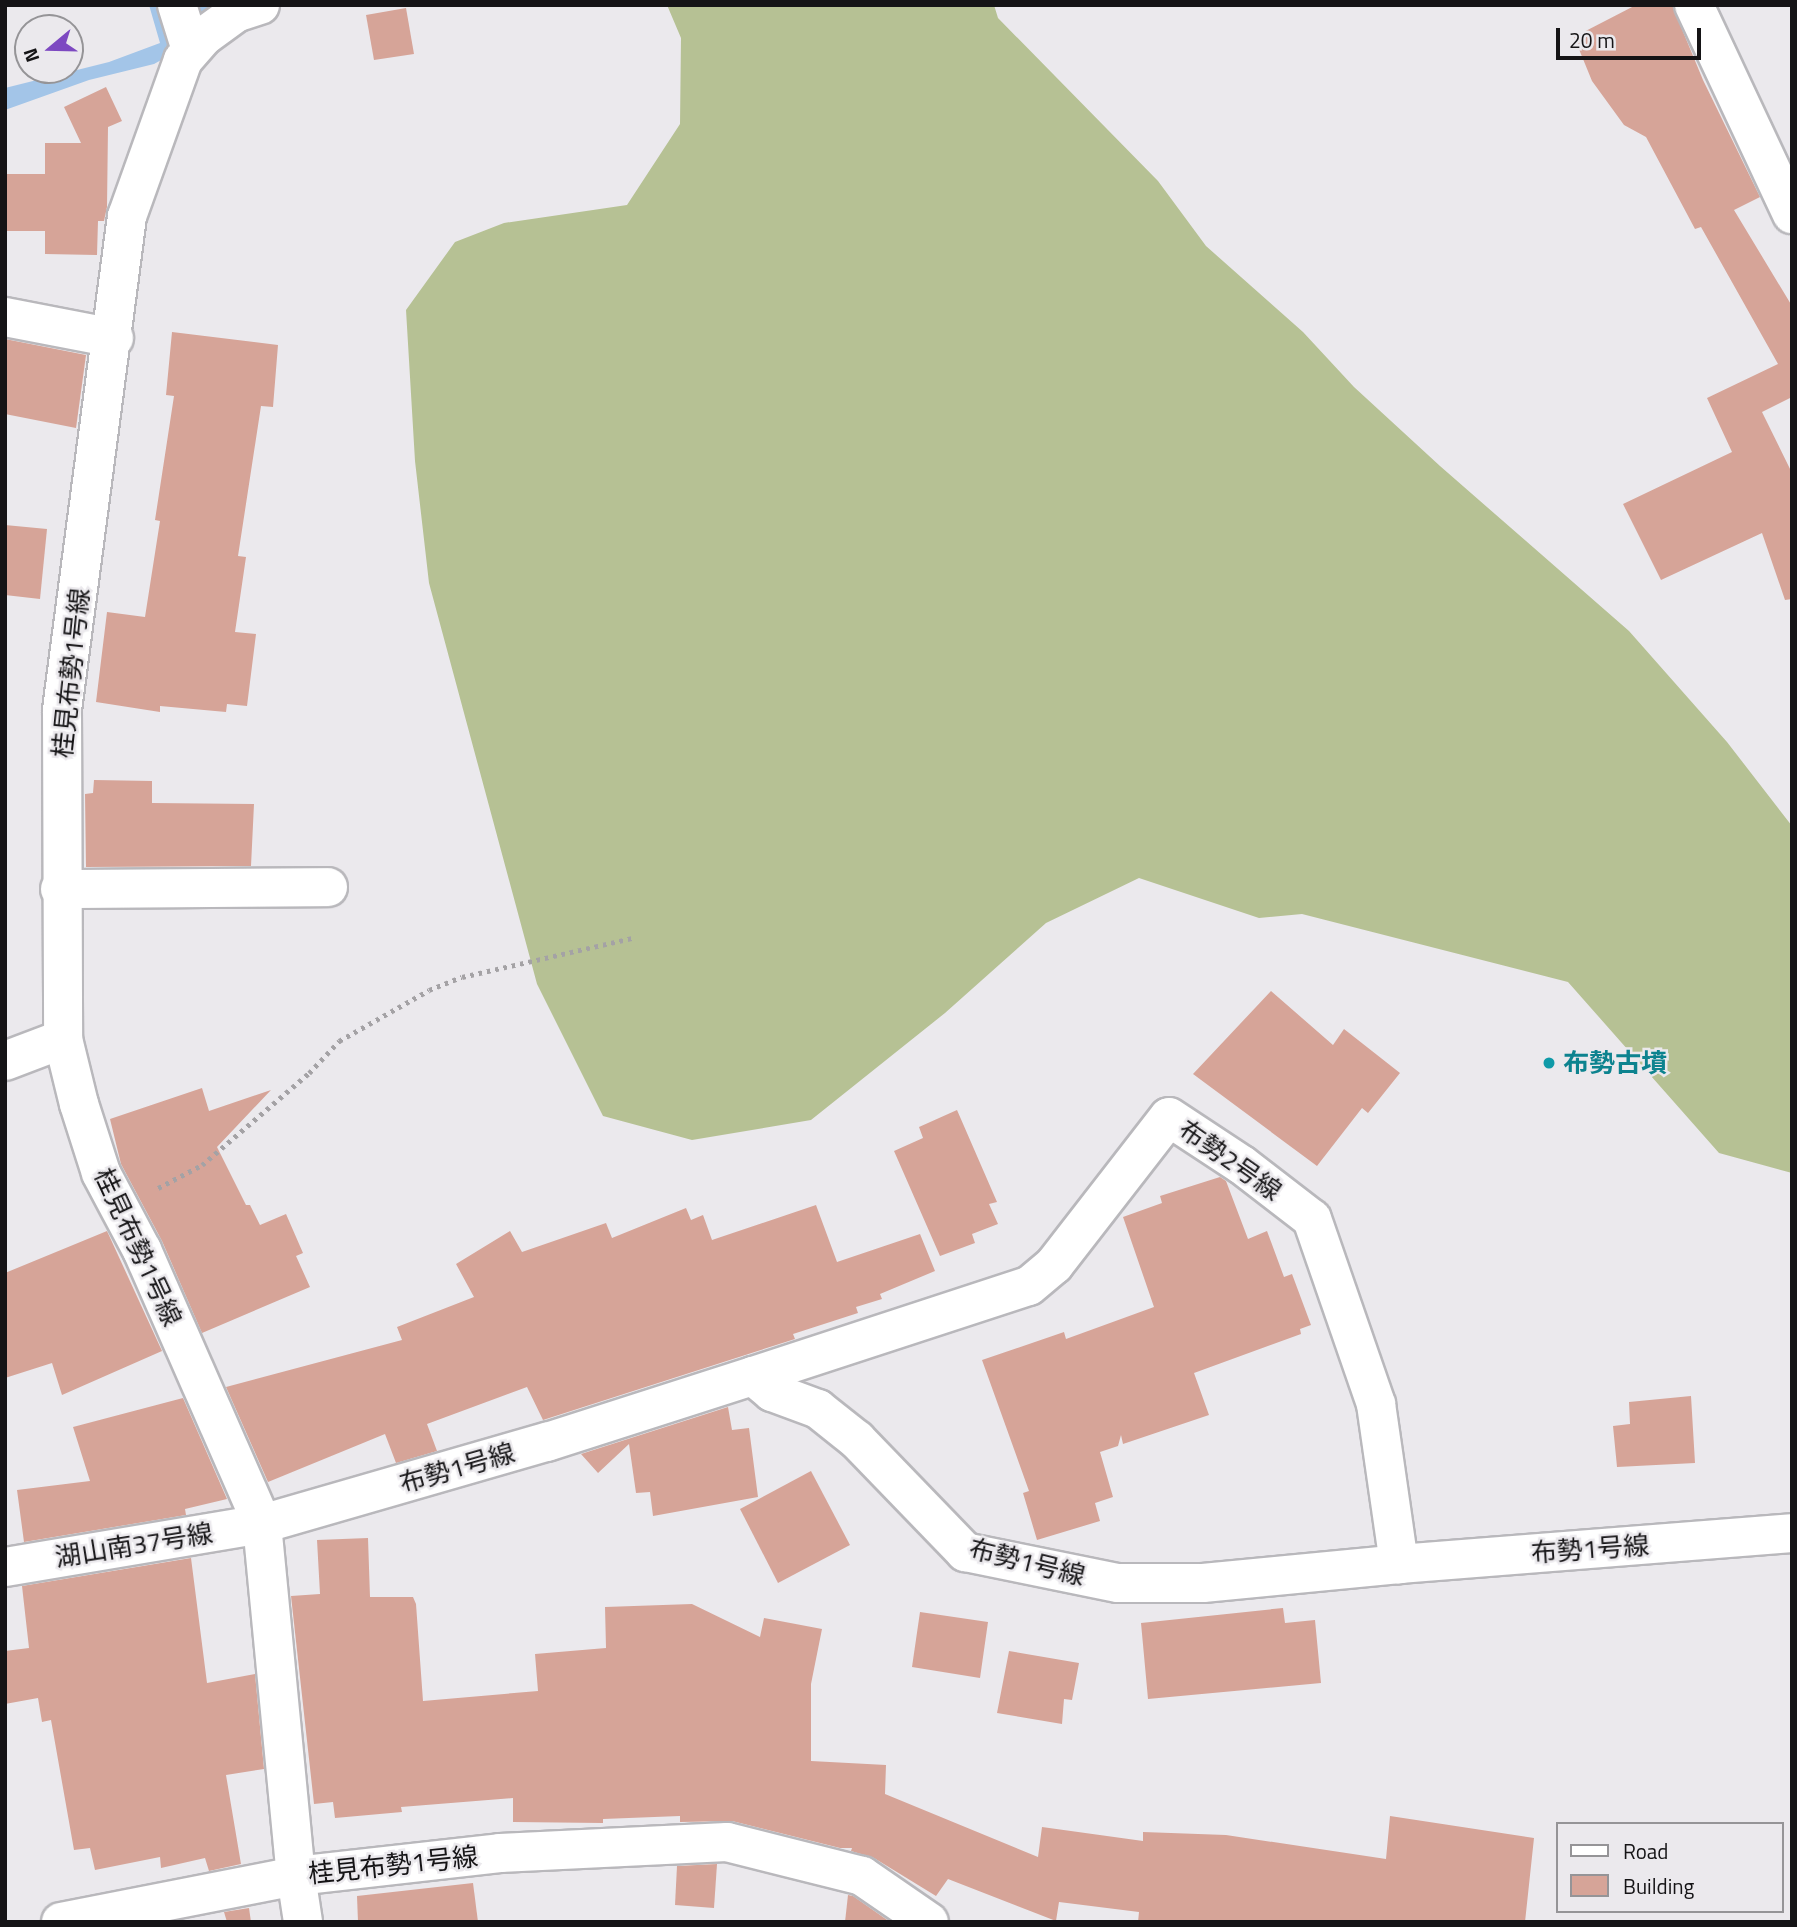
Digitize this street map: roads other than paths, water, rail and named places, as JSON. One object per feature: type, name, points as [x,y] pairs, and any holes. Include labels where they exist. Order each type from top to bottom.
[{"type":"street","points":[[177,5],[191,50]]},
{"type":"street","name":"桂見布勢1号線","points":[[260,5],[236,13],[204,36],[183,60],[127,216],[114,338],[62,710],[60,889],[63,1039],[79,1104],[98,1161],[142,1250],[262,1524],[296,1876],[500,1853],[727,1842],[862,1876],[929,1922]]},
{"type":"street","points":[[1694,5],[1792,214]]},
{"type":"street","points":[[5,317],[114,338]]},
{"type":"street","points":[[60,889],[328,887]]},
{"type":"street","points":[[5,1062],[63,1039]]},
{"type":"street","name":"布勢2号線","points":[[753,1376],[1029,1286],[1054,1265],[1169,1117],[1242,1165],[1312,1219],[1353,1330],[1376,1404],[1399,1564]]},
{"type":"street","name":"布勢1号線","points":[[262,1524],[547,1442],[753,1376],[772,1392],[818,1409],[857,1440],[965,1552],[1118,1583],[1203,1583],[1399,1564],[1792,1533]]},
{"type":"street","name":"湖山南37号線","points":[[5,1567],[262,1524]]},
{"type":"street","points":[[61,1922],[296,1876],[303,1922]]},
{"type":"water","points":[[149,5],[221,5],[172,54],[154,64],[84,82],[84,68],[160,43]]},
{"type":"water","points":[[21,84],[78,84],[5,110],[5,88]]},
{"type":"place","name":"布勢古墳","points":[[1549,1063]]}]
